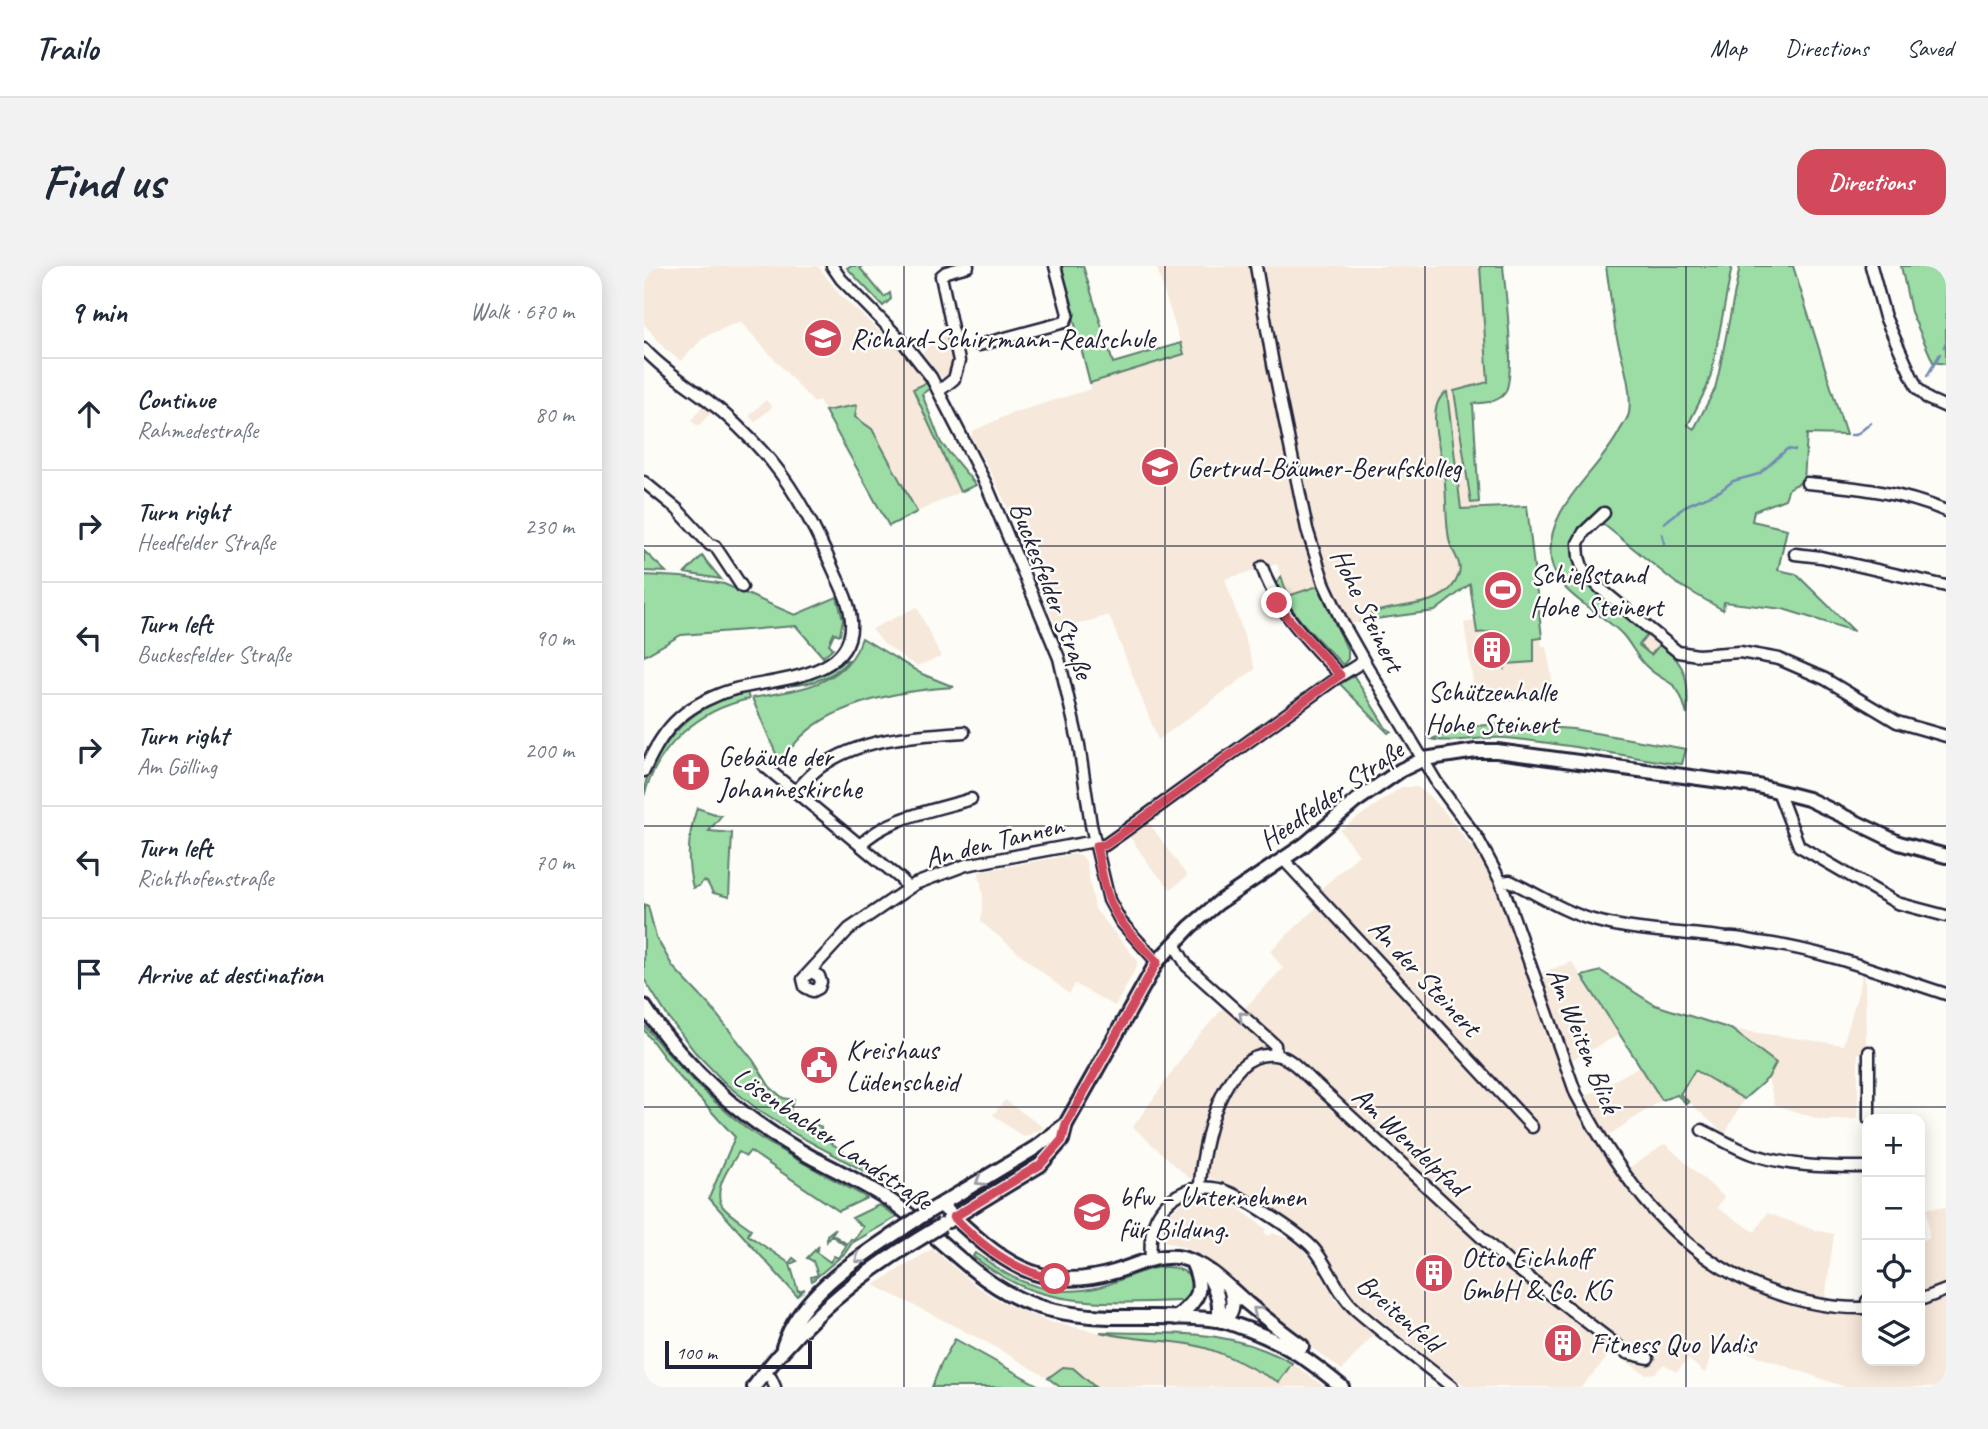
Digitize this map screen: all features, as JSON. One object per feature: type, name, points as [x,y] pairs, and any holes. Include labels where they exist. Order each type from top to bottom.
[{"type":"main road","name":"Heedfelder Straße","points":[[783,1347],[795,1340],[836,1297],[874,1267],[1040,1165],[1062,1140],[1066,1124],[1157,962],[1174,944],[1218,903],[1283,859],[1377,786],[1424,759],[1476,751],[1497,751],[1745,784],[1814,801],[1899,843],[1946,856]]},
{"type":"main road","name":"Lösenbacher Landstraße","points":[[644,1006],[687,1061],[736,1106],[784,1141],[891,1200],[973,1271],[1000,1289],[1039,1307],[1065,1312],[1128,1318],[1219,1321],[1285,1345],[1343,1387]]},
{"type":"main road","name":"Heedfelder Straße","points":[[754,1387],[816,1295],[846,1268],[928,1212],[1040,1145],[1066,1124]]},
{"type":"main road","points":[[941,1205],[973,1236],[1013,1264],[1039,1276],[1082,1279],[1108,1274],[1151,1259],[1174,1257],[1192,1262],[1230,1287],[1340,1375],[1343,1387]]},
{"type":"main road","points":[[1176,1318],[1187,1309],[1198,1293],[1199,1277],[1192,1262]]},
{"type":"main road","points":[[1204,1268],[1218,1297],[1219,1321],[1226,1319],[1232,1310],[1230,1287]]},
{"type":"street","name":"Buckesfelder Straße","points":[[832,266],[841,279],[904,343],[939,391],[986,484],[1054,641],[1072,707],[1095,844],[1107,893],[1114,910],[1134,938],[1157,962]]},
{"type":"street","points":[[939,391],[954,379],[959,361],[941,275],[968,266]]},
{"type":"street","points":[[979,345],[1065,322],[1068,314],[1055,266]]},
{"type":"street","name":"Hohe Steinert","points":[[1256,266],[1307,529],[1324,583],[1340,619],[1424,759]]},
{"type":"street","points":[[1871,266],[1885,317],[1917,388],[1928,399],[1946,407]]},
{"type":"street","points":[[644,349],[661,366],[724,414],[775,467],[791,488],[815,531],[849,607],[851,623],[850,633],[841,652],[823,668],[800,676],[733,690],[680,716],[661,741],[644,771]]},
{"type":"street","points":[[644,482],[715,547],[742,587]]},
{"type":"street","points":[[1807,483],[1887,492],[1925,502],[1946,511]]},
{"type":"street","points":[[1604,513],[1584,532],[1578,543],[1583,570],[1596,585],[1678,652],[1740,652],[1779,659],[1816,674],[1898,722],[1946,736]]},
{"type":"street","points":[[1795,554],[1821,556],[1946,586]]},
{"type":"street","points":[[1262,567],[1273,594],[1287,617],[1340,675]]},
{"type":"street","name":"An den Tannen","points":[[811,972],[849,929],[907,889],[966,865],[1095,844],[1105,845],[1340,675],[1364,661]]},
{"type":"street","points":[[796,791],[817,770],[850,751],[906,737],[964,732]]},
{"type":"street","name":"Am Weiten Blick","points":[[1424,759],[1437,783],[1478,839],[1501,882],[1576,1094],[1612,1158],[1647,1204],[1684,1241],[1718,1266],[1747,1282],[1784,1296],[1817,1304],[1862,1308]]},
{"type":"street","points":[[763,765],[902,880],[907,889]]},
{"type":"street","points":[[1779,791],[1799,846],[1897,903],[1946,916]]},
{"type":"street","points":[[860,845],[878,831],[902,820],[971,799]]},
{"type":"street","name":"An der Steinert","points":[[1283,859],[1532,1127]]},
{"type":"street","points":[[1501,882],[1510,880],[1562,908],[1593,920],[1660,930],[1738,937],[1809,950],[1946,993]]},
{"type":"street","points":[[1151,1259],[1151,1228],[1162,1208],[1177,1195],[1199,1187],[1201,1160],[1208,1135],[1233,1077],[1247,1061],[1265,1055],[1276,1055],[1275,1045],[1187,966],[1174,944]]},
{"type":"street","points":[[1869,1052],[1869,1114]]},
{"type":"street","name":"Am Wendelpfad","points":[[1276,1055],[1289,1060],[1306,1075],[1507,1261],[1627,1353],[1648,1358]]},
{"type":"street","points":[[1702,1130],[1745,1151],[1779,1162],[1817,1167],[1862,1167]]},
{"type":"street","name":"Breitenfeld","points":[[1199,1187],[1223,1190],[1236,1196],[1299,1236],[1315,1250],[1337,1289],[1354,1309],[1452,1387]]},
{"type":"street","points":[[1925,1298],[1946,1290]]},
{"type":"street","points":[[764,1373],[771,1378],[775,1387]]},
{"type":"shaded area","name":"Richard-Schirrmann-Realschule","points":[[644,266],[818,266],[840,295],[902,352],[926,383],[913,389],[960,492],[917,512],[872,429],[855,417],[857,405],[825,411],[819,400],[814,403],[740,321],[704,337],[681,361],[665,349],[644,324]]},
{"type":"shaded area","points":[[1156,266],[1503,266],[1509,378],[1505,394],[1495,401],[1473,404],[1478,495],[1480,508],[1527,506],[1542,646],[1546,646],[1555,694],[1511,702],[1482,701],[1475,695],[1464,623],[1476,621],[1470,584],[1435,611],[1335,626],[1318,586],[1288,596],[1277,564],[1225,579],[1255,669],[1158,740],[1109,615],[1058,630],[1046,603],[1054,594],[1050,586],[1044,589],[1019,529],[971,437],[973,431],[1010,414],[1091,389],[1090,383],[1184,354]]},
{"type":"shaded area","points":[[951,333],[956,354],[953,372],[944,380],[922,353],[937,339]]},
{"type":"shaded area","points":[[766,400],[772,407],[755,422],[749,416]]},
{"type":"shaded area","points":[[703,405],[712,412],[698,426],[691,421]]},
{"type":"shaded area","points":[[917,607],[941,657],[916,666],[883,643],[872,629]]},
{"type":"shaded area","points":[[1649,633],[1661,643],[1651,655],[1639,645]]},
{"type":"shaded area","points":[[1402,787],[1417,787],[1443,810],[1480,858],[1498,892],[1557,1061],[1579,1111],[1608,1162],[1634,1200],[1683,1247],[1718,1272],[1762,1295],[1815,1310],[1862,1314],[1862,1366],[1925,1366],[1925,1239],[1929,1239],[1927,1208],[1946,1207],[1946,1387],[1845,1387],[1726,1345],[1716,1339],[1705,1373],[1688,1359],[1676,1372],[1664,1364],[1655,1373],[1645,1374],[1612,1352],[1581,1387],[1465,1387],[1359,1303],[1343,1284],[1324,1251],[1305,1231],[1235,1187],[1211,1178],[1189,1178],[1133,1127],[1194,1041],[1226,1005],[1238,1015],[1283,968],[1270,951],[1328,897],[1321,889],[1359,855],[1340,830]]},
{"type":"shaded area","points":[[1149,823],[1187,876],[1171,889],[1153,870],[1130,837]]},
{"type":"shaded area","points":[[1075,854],[1082,856],[1086,862],[1095,909],[1137,960],[1137,966],[1115,1006],[1075,984],[1069,994],[981,922],[983,896],[979,872]]},
{"type":"shaded area","points":[[1572,962],[1619,1035],[1571,1060],[1540,973]]},
{"type":"shaded area","points":[[1859,972],[1865,974],[1866,1052],[1858,1053],[1858,1119],[1822,1120],[1775,1105],[1768,1078],[1776,1063],[1731,1029],[1843,1045],[1861,983]]},
{"type":"shaded area","points":[[1640,1066],[1662,1100],[1607,1136],[1586,1096]]},
{"type":"shaded area","points":[[1695,1069],[1744,1099],[1725,1134],[1680,1094]]},
{"type":"shaded area","points":[[1005,1100],[1044,1128],[1024,1137],[1015,1131],[993,1115]]},
{"type":"shaded area","points":[[1665,1144],[1724,1197],[1717,1208],[1755,1232],[1767,1213],[1814,1230],[1834,1234],[1825,1299],[1769,1283],[1735,1267],[1694,1239],[1665,1214],[1628,1169]]},
{"type":"shaded area","points":[[1204,1196],[1233,1204],[1266,1229],[1264,1233],[1289,1239],[1301,1247],[1315,1264],[1337,1302],[1374,1334],[1342,1370],[1285,1328],[1206,1259],[1189,1249],[1164,1241],[1160,1229],[1168,1214],[1187,1200]]},
{"type":"shaded area","points":[[932,1249],[996,1299],[1050,1322],[1102,1333],[1189,1344],[1215,1351],[1279,1382],[1292,1363],[1325,1387],[1095,1387],[1073,1368],[1063,1367],[1048,1378],[990,1344],[874,1285]]},
{"type":"green space","points":[[862,266],[860,268],[884,297],[890,293],[891,299],[883,306],[847,268]]},
{"type":"green space","points":[[1060,266],[1083,266],[1113,363],[1181,343],[1184,354],[1090,383]]},
{"type":"green space","points":[[1480,266],[1503,266],[1510,371],[1508,385],[1501,397],[1490,402],[1473,404],[1479,502],[1471,503],[1454,391],[1488,382]]},
{"type":"green space","points":[[1606,266],[1732,266],[1712,371],[1688,425],[1694,429],[1715,389],[1740,266],[1793,266],[1846,435],[1807,434],[1804,481],[1789,488],[1785,499],[1754,511],[1752,521],[1787,529],[1778,570],[1796,574],[1854,631],[1783,609],[1724,602],[1723,610],[1676,583],[1597,519],[1593,519],[1575,558],[1649,633],[1639,645],[1651,655],[1661,643],[1682,667],[1688,693],[1687,715],[1675,687],[1645,665],[1614,626],[1570,593],[1561,583],[1551,560],[1551,541],[1564,507],[1610,447],[1629,413],[1628,381],[1615,329]]},
{"type":"green space","points":[[1901,266],[1946,266],[1946,364],[1933,362],[1911,312]]},
{"type":"green space","points":[[926,383],[930,388],[922,394],[941,443],[976,485],[960,492],[913,389]]},
{"type":"green space","name":"Schießstand Hohe Steinert","points":[[1447,392],[1461,509],[1527,506],[1542,638],[1534,639],[1534,662],[1507,664],[1505,668],[1500,631],[1477,633],[1470,584],[1435,611],[1361,621],[1371,614],[1441,596],[1452,587],[1459,574],[1459,565],[1449,539],[1444,474],[1435,427],[1437,404]]},
{"type":"green space","points":[[857,405],[855,417],[872,429],[917,512],[889,526],[825,411]]},
{"type":"green space","points":[[644,551],[666,572],[644,571]]},
{"type":"green space","points":[[702,556],[721,579],[685,573]]},
{"type":"green space","points":[[644,575],[681,577],[724,584],[795,615],[837,597],[843,619],[840,635],[834,633],[829,644],[833,648],[823,657],[796,626],[681,635],[644,656]]},
{"type":"green space","points":[[1281,576],[1288,596],[1318,586],[1348,651],[1348,659],[1343,665],[1306,627],[1290,606],[1277,583]]},
{"type":"green space","points":[[862,638],[922,674],[954,687],[894,695],[834,714],[802,736],[774,769],[770,765],[777,756],[752,698],[801,688],[832,676],[844,667]]},
{"type":"green space","points":[[849,660],[823,679],[772,687],[816,676],[838,661]]},
{"type":"green space","points":[[1354,676],[1386,728],[1391,731],[1388,733],[1340,684]]},
{"type":"green space","points":[[747,692],[749,699],[730,704],[697,721],[670,746],[650,778],[644,796],[646,781],[656,759],[683,724],[717,702]]},
{"type":"green space","points":[[1503,724],[1573,729],[1686,749],[1682,764],[1526,740],[1431,739],[1473,726]]},
{"type":"green space","points":[[697,808],[721,816],[709,831],[732,833],[729,897],[713,893],[707,882],[703,881],[693,888],[689,848]]},
{"type":"green space","points":[[644,904],[648,906],[656,937],[673,967],[709,1005],[753,1060],[770,1087],[783,1098],[794,1100],[790,1109],[795,1119],[821,1127],[821,1136],[888,1184],[797,1135],[761,1112],[727,1085],[695,1052],[644,979]]},
{"type":"green space","points":[[1601,971],[1655,1005],[1731,1029],[1776,1063],[1768,1078],[1744,1099],[1695,1070],[1680,1094],[1689,1102],[1687,1104],[1677,1095],[1662,1100],[1582,976]]},
{"type":"green space","points":[[644,1025],[698,1086],[743,1125],[786,1153],[867,1198],[839,1211],[750,1151],[746,1156],[739,1152],[723,1179],[720,1202],[727,1211],[751,1229],[748,1235],[789,1263],[793,1258],[797,1261],[790,1264],[798,1291],[805,1289],[797,1296],[709,1198],[735,1137],[676,1073],[644,1030]]},
{"type":"green space","points":[[879,1205],[897,1217],[852,1243],[845,1253],[812,1281],[811,1277],[818,1275],[813,1261],[807,1258],[819,1246],[816,1252],[830,1262],[834,1256],[838,1258],[846,1246],[831,1235],[827,1241],[827,1235],[836,1228],[832,1234],[847,1244],[851,1239],[854,1240],[863,1227],[852,1218]]},
{"type":"green space","points":[[975,1253],[1020,1280],[1053,1290],[1095,1288],[1144,1271],[1167,1267],[1188,1274],[1191,1289],[1182,1301],[1103,1302],[1063,1298],[1013,1282],[975,1258]]},
{"type":"green space","points":[[1100,1332],[1175,1333],[1221,1338],[1267,1351],[1292,1363],[1279,1382],[1200,1346]]},
{"type":"green space","points":[[955,1339],[1041,1387],[932,1387]]},
{"type":"green space","points":[[1063,1367],[1073,1368],[1095,1387],[1060,1387],[1048,1378]]},
{"type":"waterway","points":[[1944,347],[1946,342]]},
{"type":"waterway","points":[[1927,376],[1940,354]]},
{"type":"waterway","points":[[1851,435],[1856,435],[1871,423]]},
{"type":"waterway","points":[[1664,523],[1687,505],[1720,491],[1733,481],[1759,474],[1787,449],[1795,450]]},
{"type":"waterway","points":[[1662,534],[1664,543]]},
{"type":"place","name":"Richard-Schirrmann-Realschule","points":[[823,338]]},
{"type":"place","name":"Gertrud-Bäumer-Berufskolleg","points":[[1160,467]]},
{"type":"place","name":"Schießstand Hohe Steinert","points":[[1503,590]]},
{"type":"place","name":"Schützenhalle Hohe Steinert","points":[[1492,650]]},
{"type":"place","name":"Gebäude der Johanneskirche","points":[[691,772]]},
{"type":"place","name":"Kreishaus Lüdenscheid","points":[[819,1065]]},
{"type":"place","name":"bfw – Unternehmen für Bildung.","points":[[1092,1212]]},
{"type":"place","name":"Otto Eichhoff GmbH & Co. KG","points":[[1434,1273]]},
{"type":"place","name":"Fitness Quo Vadis","points":[[1563,1343]]},
{"type":"route","points":[[1055,1279],[1027,1272],[1013,1264],[973,1236],[954,1217],[1034,1169],[1062,1140],[1066,1124],[1157,962],[1134,938],[1114,910],[1107,893],[1096,846],[1105,845],[1138,822],[1340,675],[1277,603]]}]
